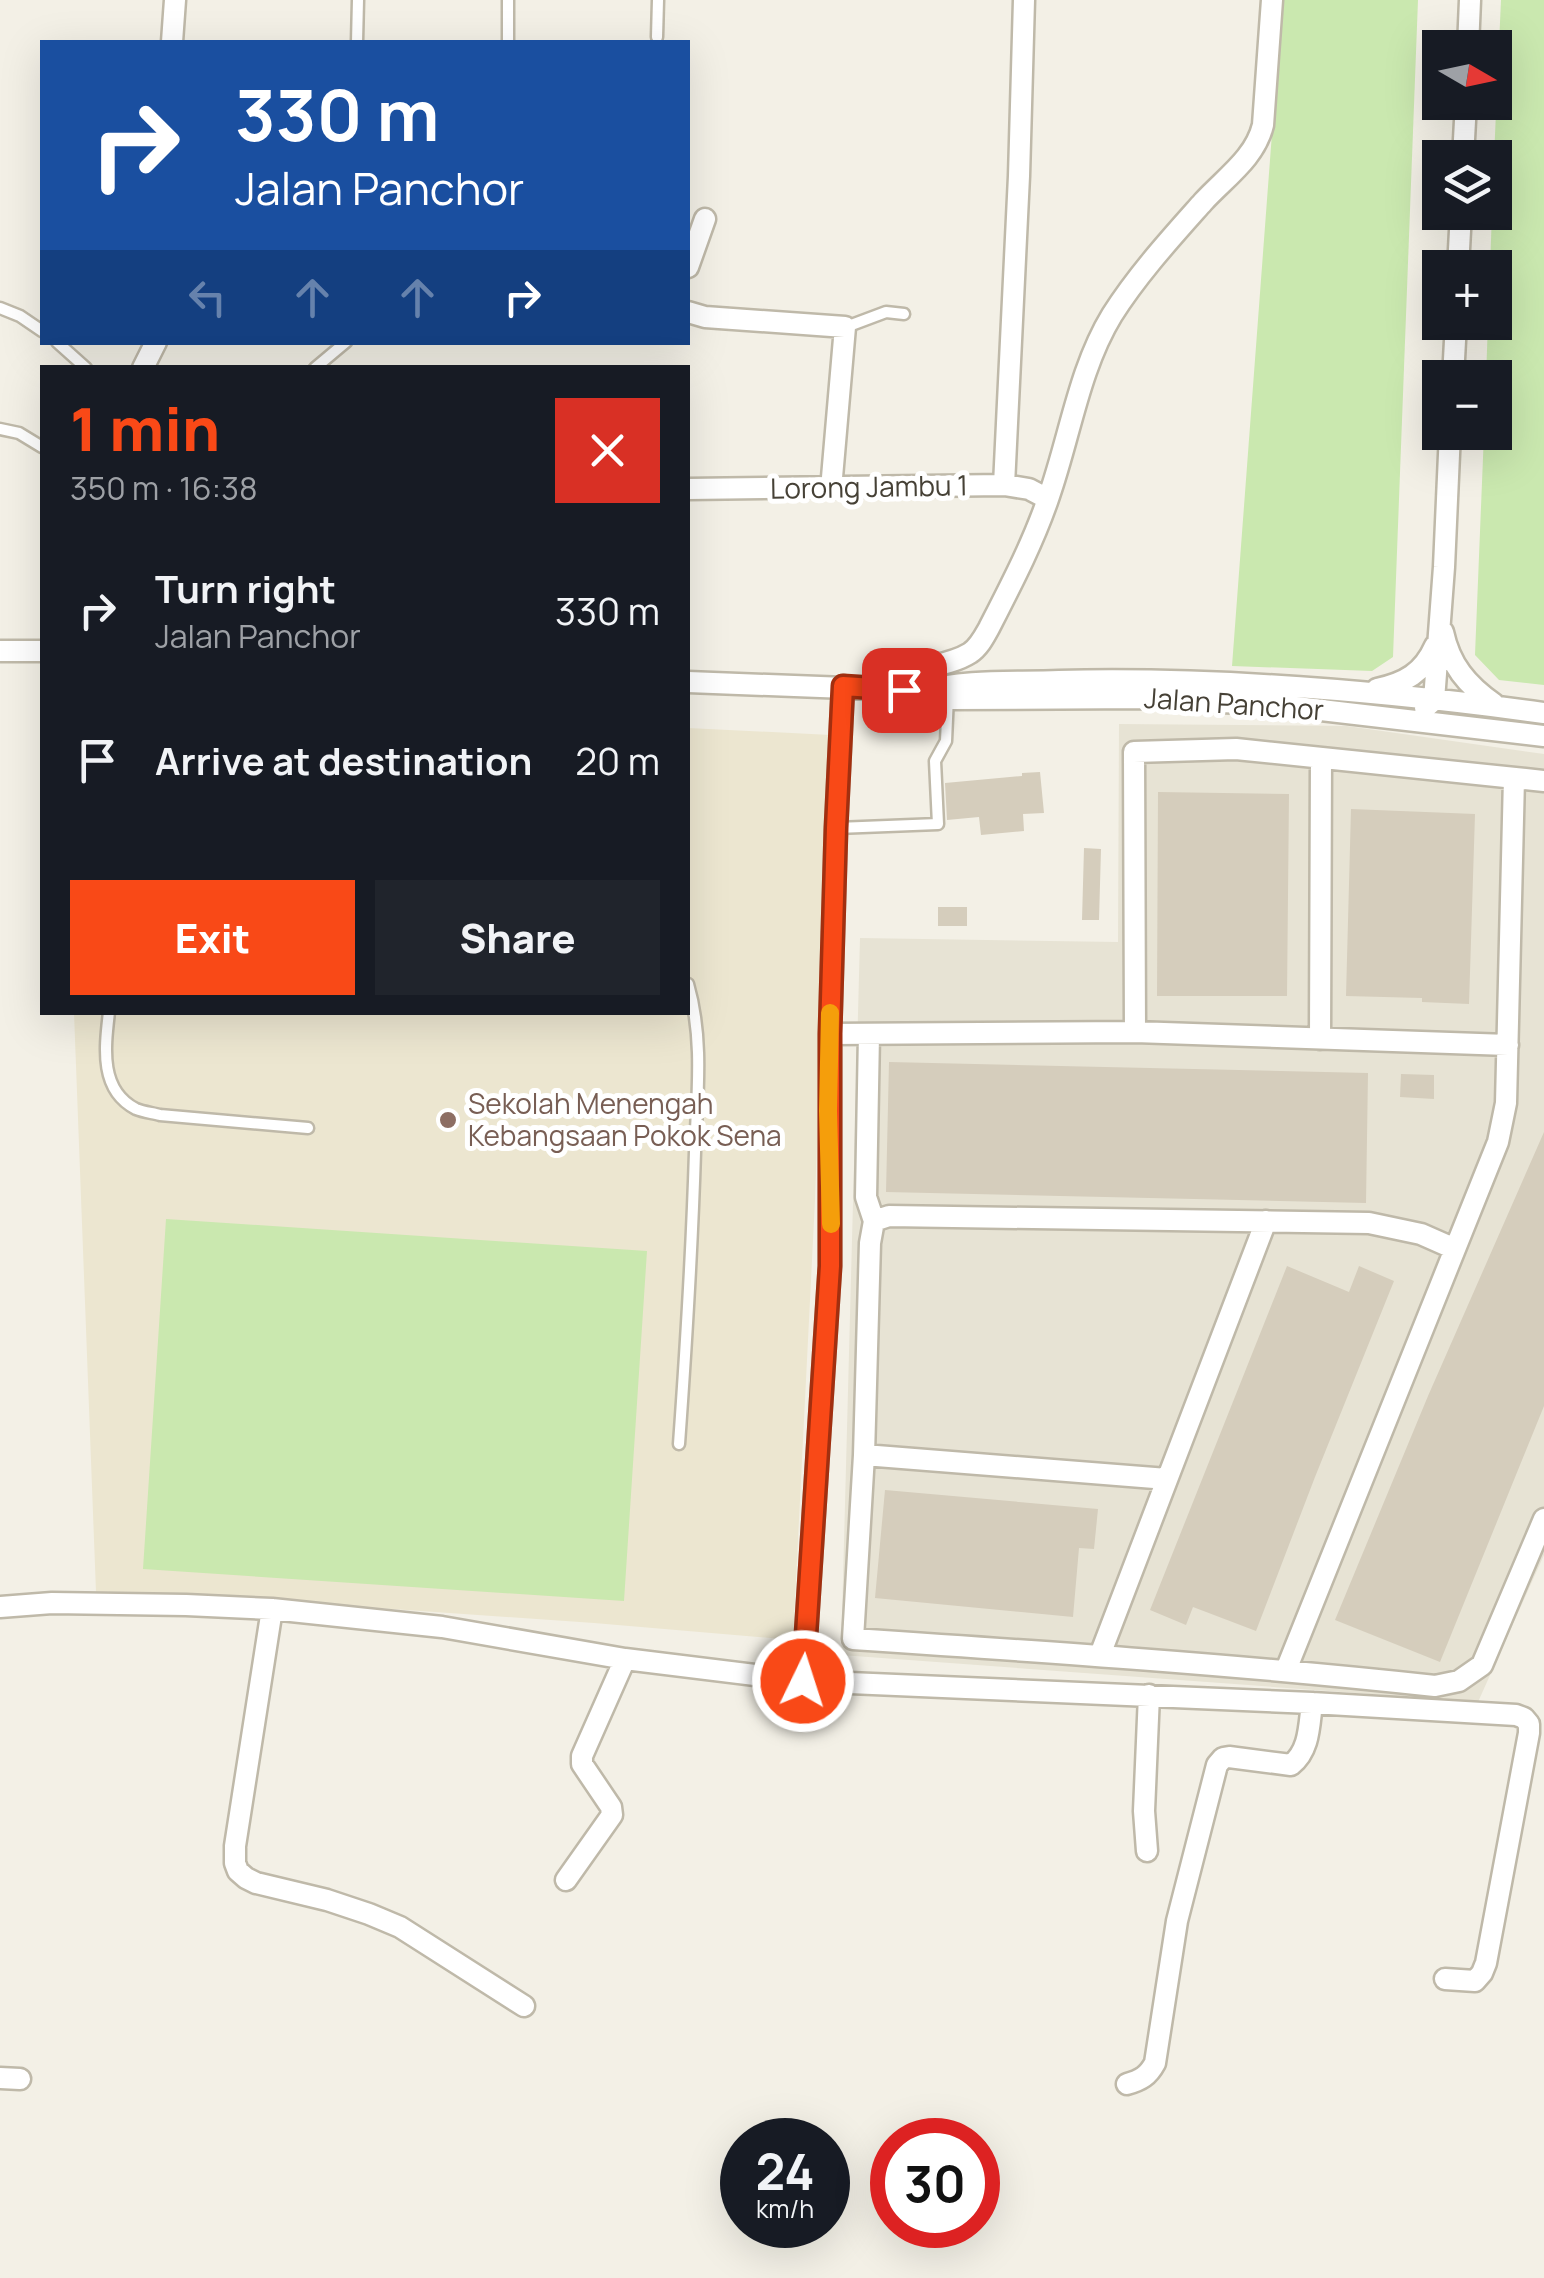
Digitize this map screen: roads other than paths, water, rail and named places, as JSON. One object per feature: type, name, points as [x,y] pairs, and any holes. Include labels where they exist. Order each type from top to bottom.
[{"type":"street","points":[[172,40],[175,0]]},
{"type":"street","points":[[1004,485],[1024,0]]},
{"type":"street","points":[[883,690],[896,677],[959,658],[981,642],[1048,499],[1096,345],[1110,318],[1143,271],[1259,142],[1272,0]]},
{"type":"street","points":[[1469,30],[1470,0]]},
{"type":"street","points":[[690,262],[705,219]]},
{"type":"street","points":[[690,312],[845,327],[832,488]]},
{"type":"street","points":[[1395,719],[1417,712],[1434,700],[1449,450]]},
{"type":"street","name":"Lorong Jambu 1","points":[[690,489],[1004,485],[1029,489],[1048,499]]},
{"type":"street","points":[[1440,616],[1447,651],[1455,666],[1497,706]]},
{"type":"street","points":[[1360,692],[1395,684],[1418,672],[1428,662],[1438,640]]},
{"type":"street","points":[[0,652],[40,651]]},
{"type":"street","name":"Jalan Panchor","points":[[948,692],[1158,680],[1291,686],[1544,713]]},
{"type":"street","name":"Jalan Panchor","points":[[690,682],[1278,704],[1544,736]]},
{"type":"street","points":[[803,1681],[830,1266],[830,1034],[843,686]]},
{"type":"street","points":[[1434,700],[1472,729]]},
{"type":"street","points":[[1135,1032],[1134,752],[1236,748],[1544,781]]},
{"type":"street","points":[[1320,1039],[1322,758]]},
{"type":"street","points":[[1286,1670],[1498,1142],[1506,1104],[1514,778]]},
{"type":"street","points":[[830,1034],[1135,1032],[1508,1045]]},
{"type":"street","points":[[869,1034],[866,1197],[874,1221],[854,1640],[1100,1655],[1435,1686],[1459,1681],[1482,1665],[1544,1519]]},
{"type":"street","points":[[874,1221],[890,1216],[1369,1223],[1421,1234],[1455,1249]]},
{"type":"street","points":[[1100,1655],[1266,1222]]},
{"type":"street","points":[[864,1455],[1167,1480]]},
{"type":"street","points":[[0,1607],[52,1603],[272,1610],[442,1627],[625,1659],[803,1681],[1516,1715],[1530,1724],[1486,1963],[1475,1981],[1446,1979]]},
{"type":"street","points":[[272,1610],[235,1846],[238,1871],[256,1883],[327,1900],[400,1926],[524,2006]]},
{"type":"street","points":[[566,1880],[612,1815],[582,1764],[582,1756],[625,1659]]},
{"type":"street","points":[[1147,1851],[1144,1811],[1150,1695]]},
{"type":"street","points":[[1127,2084],[1149,2073],[1154,2063],[1177,1921],[1218,1765],[1229,1756],[1290,1765],[1297,1761],[1307,1742],[1312,1703]]},
{"type":"lane","points":[[357,40],[358,0]]},
{"type":"lane","points":[[508,0],[508,40]]},
{"type":"lane","points":[[657,37],[658,0]]},
{"type":"lane","points":[[0,308],[40,330]]},
{"type":"lane","points":[[845,327],[875,314],[904,314]]},
{"type":"lane","points":[[60,345],[83,365]]},
{"type":"lane","points":[[319,365],[343,345]]},
{"type":"lane","points":[[0,429],[20,433],[40,446]]},
{"type":"lane","points":[[836,828],[938,824],[935,760],[946,741],[948,692]]},
{"type":"lane","points":[[679,1444],[691,1272],[699,1049],[690,991]]},
{"type":"lane","points":[[109,1015],[107,1073],[112,1088],[137,1110],[308,1128]]},
{"type":"place","name":"Sekolah Menengah Kebangsaan Pokok Sena","points":[[448,1120]]}]
